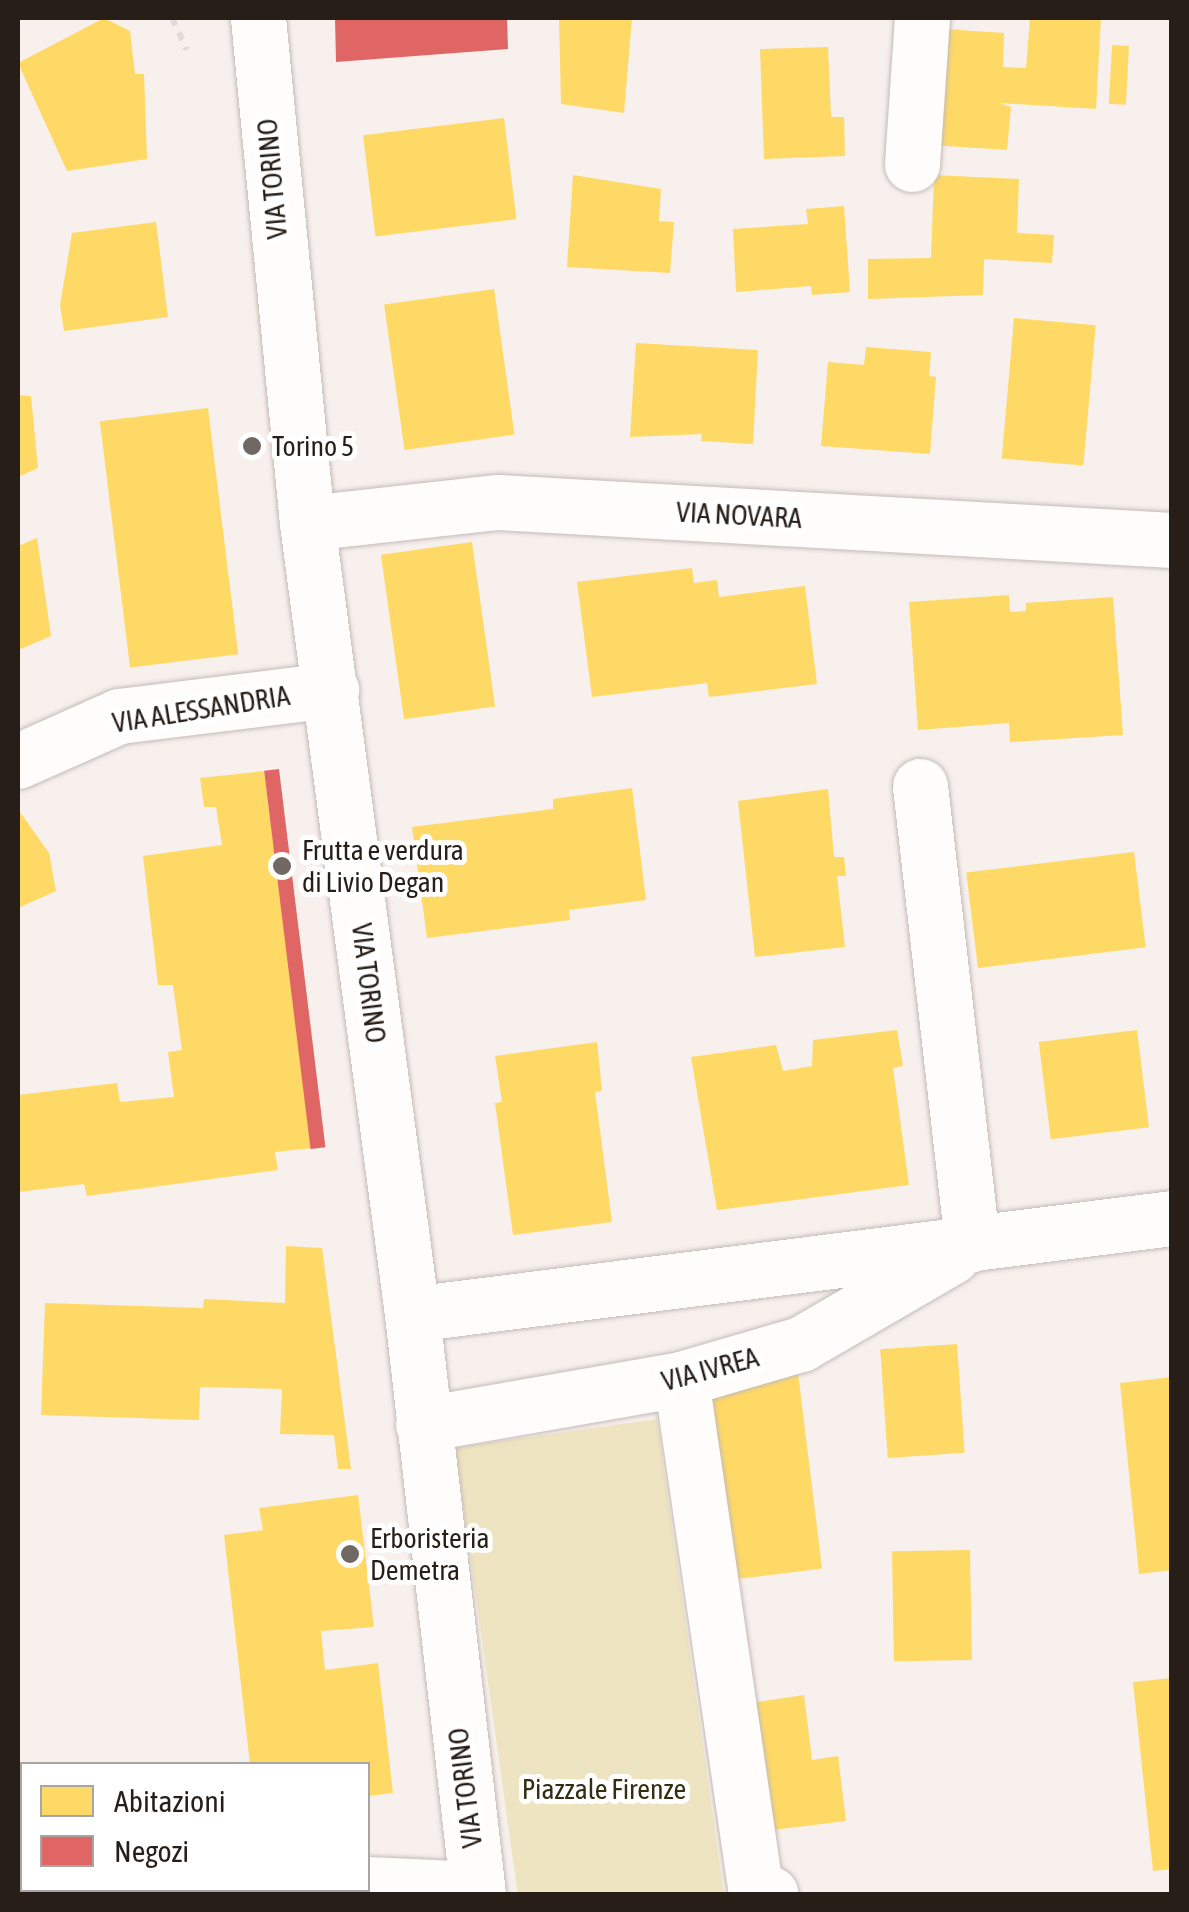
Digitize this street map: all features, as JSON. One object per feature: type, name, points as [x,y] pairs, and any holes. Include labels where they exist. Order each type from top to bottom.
[{"type":"street","name":"VIA TORINO","points":[[258,18],[307,524],[412,1314],[478,1892]]},
{"type":"street","points":[[912,164],[922,18]]},
{"type":"street","name":"VIA NOVARA","points":[[307,524],[498,502],[1172,540]]},
{"type":"street","name":"VIA ALESSANDRIA","points":[[18,762],[120,716],[331,690]]},
{"type":"street","points":[[920,786],[972,1244]]},
{"type":"street","name":"VIA IVREA","points":[[412,1314],[1172,1218]]},
{"type":"street","name":"VIA IVREA","points":[[423,1424],[682,1379],[802,1344],[972,1244]]},
{"type":"street","points":[[682,1379],[755,1887],[771,1894]]},
{"type":"street","points":[[370,1884],[478,1892]]},
{"type":"path","points":[[172,18],[187,50]]},
{"type":"green space","name":"Piazzale Firenze","points":[[657,1419],[724,1894],[518,1894],[455,1447]]},
{"type":"building: Abitazioni","points":[[104,18],[130,31],[135,74],[144,74],[147,159],[67,171],[18,63]]},
{"type":"building: Abitazioni","points":[[559,18],[632,18],[624,113],[561,104]]},
{"type":"building: Abitazioni","points":[[1030,18],[1101,18],[1096,109],[1000,103],[1011,107],[1007,150],[931,145],[929,28],[1004,33],[1003,67],[1026,68]]},
{"type":"building: Abitazioni","points":[[1112,45],[1129,46],[1126,105],[1109,104]]},
{"type":"building: Abitazioni","points":[[828,47],[831,117],[844,117],[845,156],[764,159],[760,49]]},
{"type":"building: Abitazioni","points":[[504,118],[516,219],[375,237],[363,135]]},
{"type":"building: Abitazioni","points":[[573,175],[661,189],[659,221],[674,222],[670,273],[567,267]]},
{"type":"building: Abitazioni","points":[[934,175],[1019,179],[1017,233],[1054,235],[1052,263],[984,259],[983,295],[868,299],[868,259],[931,258]]},
{"type":"building: Abitazioni","points":[[844,206],[850,292],[812,295],[811,286],[736,292],[733,229],[808,224],[806,209]]},
{"type":"building: Abitazioni","points":[[156,222],[168,317],[64,331],[60,305],[72,233]]},
{"type":"building: Abitazioni","points":[[494,289],[514,435],[405,450],[384,304]]},
{"type":"building: Abitazioni","points":[[1014,318],[1096,325],[1083,466],[1002,458]]},
{"type":"building: Abitazioni","points":[[636,343],[758,350],[753,444],[701,441],[702,434],[630,437]]},
{"type":"building: Abitazioni","points":[[866,347],[931,352],[929,376],[936,377],[930,454],[821,446],[828,362],[864,365]]},
{"type":"building: Abitazioni","points":[[18,395],[31,396],[38,468],[18,477]]},
{"type":"building: Abitazioni","points":[[208,408],[238,654],[130,667],[100,421]]},
{"type":"building: Abitazioni","points":[[37,538],[51,636],[18,650],[18,546]]},
{"type":"building: Abitazioni","points":[[472,542],[495,706],[404,719],[381,555]]},
{"type":"building: Abitazioni","points":[[692,568],[694,583],[717,580],[719,597],[805,586],[817,684],[709,697],[707,683],[592,697],[577,582]]},
{"type":"building: Abitazioni","points":[[1009,595],[1010,612],[1026,611],[1026,603],[1113,597],[1123,735],[1010,742],[1009,723],[918,730],[909,602]]},
{"type":"building: Abitazioni","points":[[264,771],[313,1148],[275,1152],[278,1170],[87,1196],[84,1184],[18,1192],[18,1095],[117,1083],[120,1102],[174,1097],[168,1052],[182,1050],[173,985],[158,985],[143,856],[222,845],[216,807],[204,807],[200,778]]},
{"type":"building: Abitazioni","points":[[632,788],[646,900],[569,910],[570,920],[427,938],[412,827],[553,809],[553,799]]},
{"type":"building: Abitazioni","points":[[828,789],[834,857],[844,857],[846,876],[837,876],[845,947],[755,957],[738,801]]},
{"type":"building: Abitazioni","points":[[20,812],[49,853],[56,891],[18,908]]},
{"type":"building: Abitazioni","points":[[1134,852],[1146,947],[978,968],[966,873]]},
{"type":"building: Abitazioni","points":[[897,1030],[903,1066],[893,1068],[909,1185],[717,1210],[691,1057],[776,1045],[783,1071],[812,1066],[813,1040]]},
{"type":"building: Abitazioni","points":[[1137,1030],[1149,1127],[1051,1139],[1039,1042]]},
{"type":"building: Abitazioni","points":[[597,1042],[602,1091],[595,1092],[612,1222],[513,1235],[495,1103],[502,1102],[495,1056]]},
{"type":"building: Abitazioni","points":[[286,1246],[322,1248],[351,1469],[338,1469],[334,1435],[280,1434],[282,1389],[200,1387],[199,1420],[41,1415],[45,1303],[203,1308],[204,1299],[285,1303]]},
{"type":"building: Abitazioni","points":[[957,1344],[965,1453],[888,1458],[880,1349]]},
{"type":"building: Abitazioni","points":[[798,1373],[822,1569],[734,1579],[710,1384]]},
{"type":"building: Abitazioni","points":[[1172,1377],[1172,1570],[1139,1574],[1120,1383]]},
{"type":"building: Abitazioni","points":[[358,1495],[374,1627],[321,1631],[325,1670],[378,1663],[393,1793],[370,1796],[370,1762],[250,1762],[224,1535],[263,1530],[259,1508]]},
{"type":"building: Abitazioni","points":[[970,1550],[972,1660],[894,1661],[892,1551]]},
{"type":"building: Abitazioni","points":[[1172,1678],[1172,1869],[1153,1871],[1133,1682]]},
{"type":"building: Abitazioni","points":[[804,1695],[812,1760],[838,1756],[846,1821],[765,1831],[750,1703]]},
{"type":"building: Negozi","points":[[335,18],[507,18],[508,49],[336,62]]},
{"type":"building: Negozi","points":[[279,769],[325,1147],[311,1149],[264,771]]},
{"type":"place","name":"Torino 5","points":[[252,446]]},
{"type":"place","name":"Frutta e verdura di Livio Degan","points":[[282,866]]},
{"type":"place","name":"Erboristeria Demetra","points":[[350,1554]]}]
